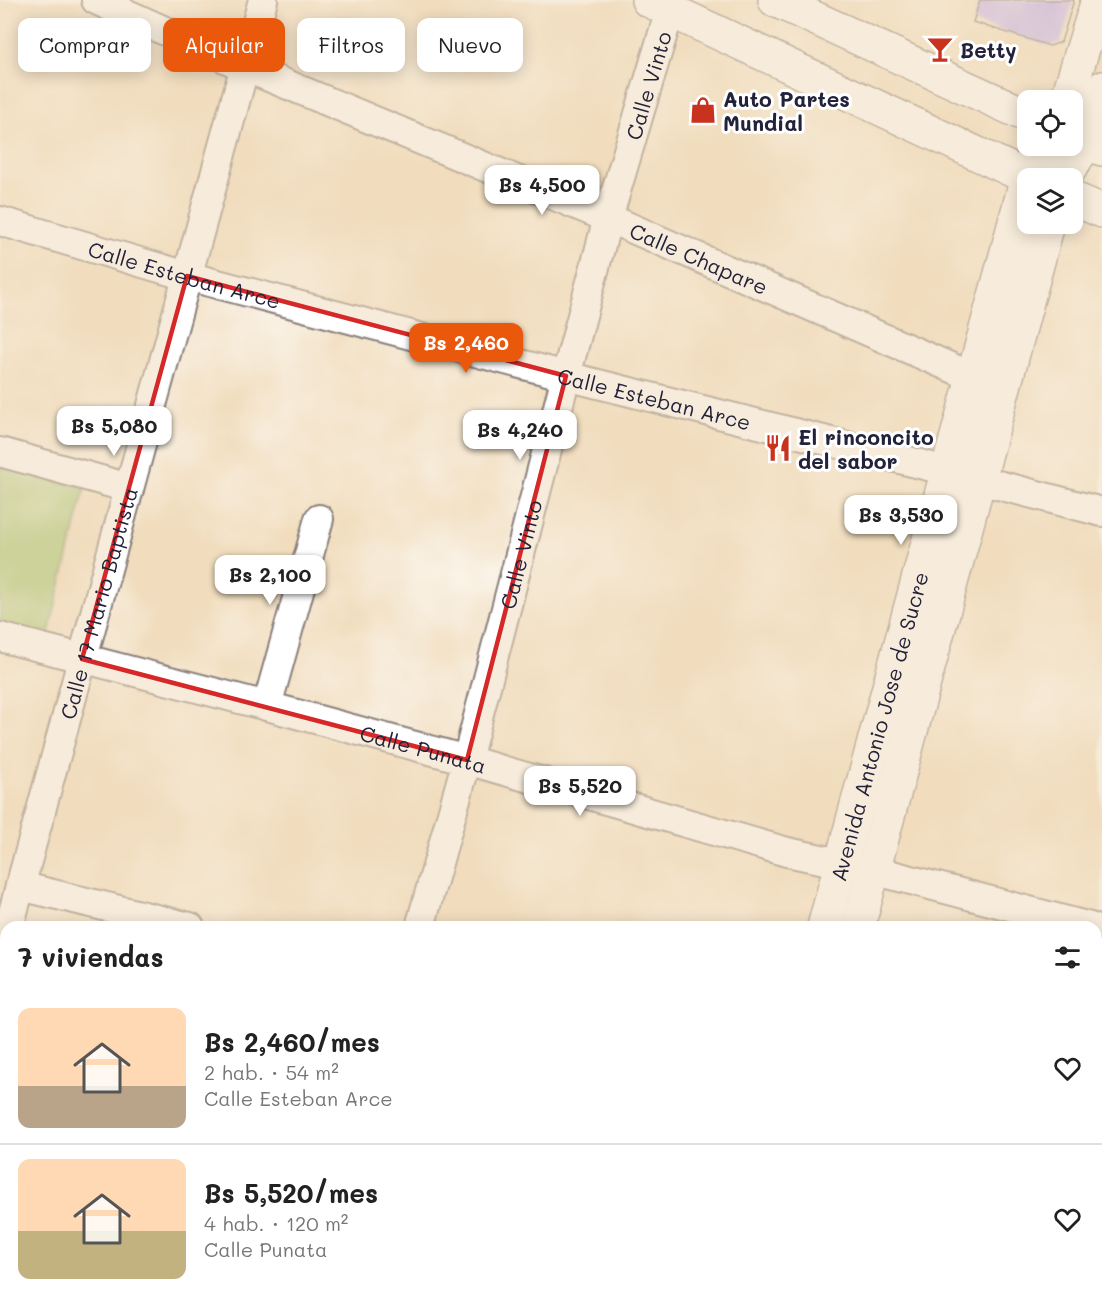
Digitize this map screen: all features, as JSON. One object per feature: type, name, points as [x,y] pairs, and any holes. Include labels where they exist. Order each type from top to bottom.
[{"type":"main road","points":[[775,0],[1017,111]]},
{"type":"main road","points":[[1070,90],[1098,0]]},
{"type":"main road","points":[[659,5],[1017,173]]},
{"type":"main road","points":[[1071,168],[1087,143],[1102,88]]},
{"type":"main road","points":[[1083,203],[1102,211]]},
{"type":"main road","name":"Avenida Antonio Jose de Sucre","points":[[826,921],[1017,218]]},
{"type":"main road","name":"Avenida Antonio Jose de Sucre","points":[[860,921],[1045,234]]},
{"type":"street","name":"Calle Chapare","points":[[96,0],[163,30]]},
{"type":"street","name":"Calle 17 Mario Baptista","points":[[258,18],[263,0]]},
{"type":"street","name":"Calle Vinto","points":[[422,921],[467,760],[608,218],[659,5]]},
{"type":"street","name":"Calle 17 Mario Baptista","points":[[11,921],[244,72]]},
{"type":"street","name":"Calle Chapare","points":[[257,72],[608,218],[973,377],[1004,387]]},
{"type":"street","name":"Calle Esteban Arce","points":[[0,221],[188,276],[566,376],[948,471],[1102,512]]},
{"type":"street","points":[[0,452],[129,488]]},
{"type":"street","points":[[267,706],[319,519]]},
{"type":"street","name":"Calle Punata","points":[[0,637],[467,760],[787,852],[873,870],[1067,921]]},
{"type":"street","points":[[20,886],[165,921]]},
{"type":"highlighted area","points":[[187,276],[566,376],[467,760],[82,659]]},
{"type":"green space","points":[[0,467],[85,488],[47,640],[0,628]]},
{"type":"building","points":[[980,0],[1074,0],[1061,42],[1050,46],[973,22]]},
{"type":"place","name":"Betty","points":[[940,49]]},
{"type":"place","name":"Auto Partes Mundial","points":[[703,110]]},
{"type":"place","name":"El rinconcito del sabor","points":[[778,448]]}]
